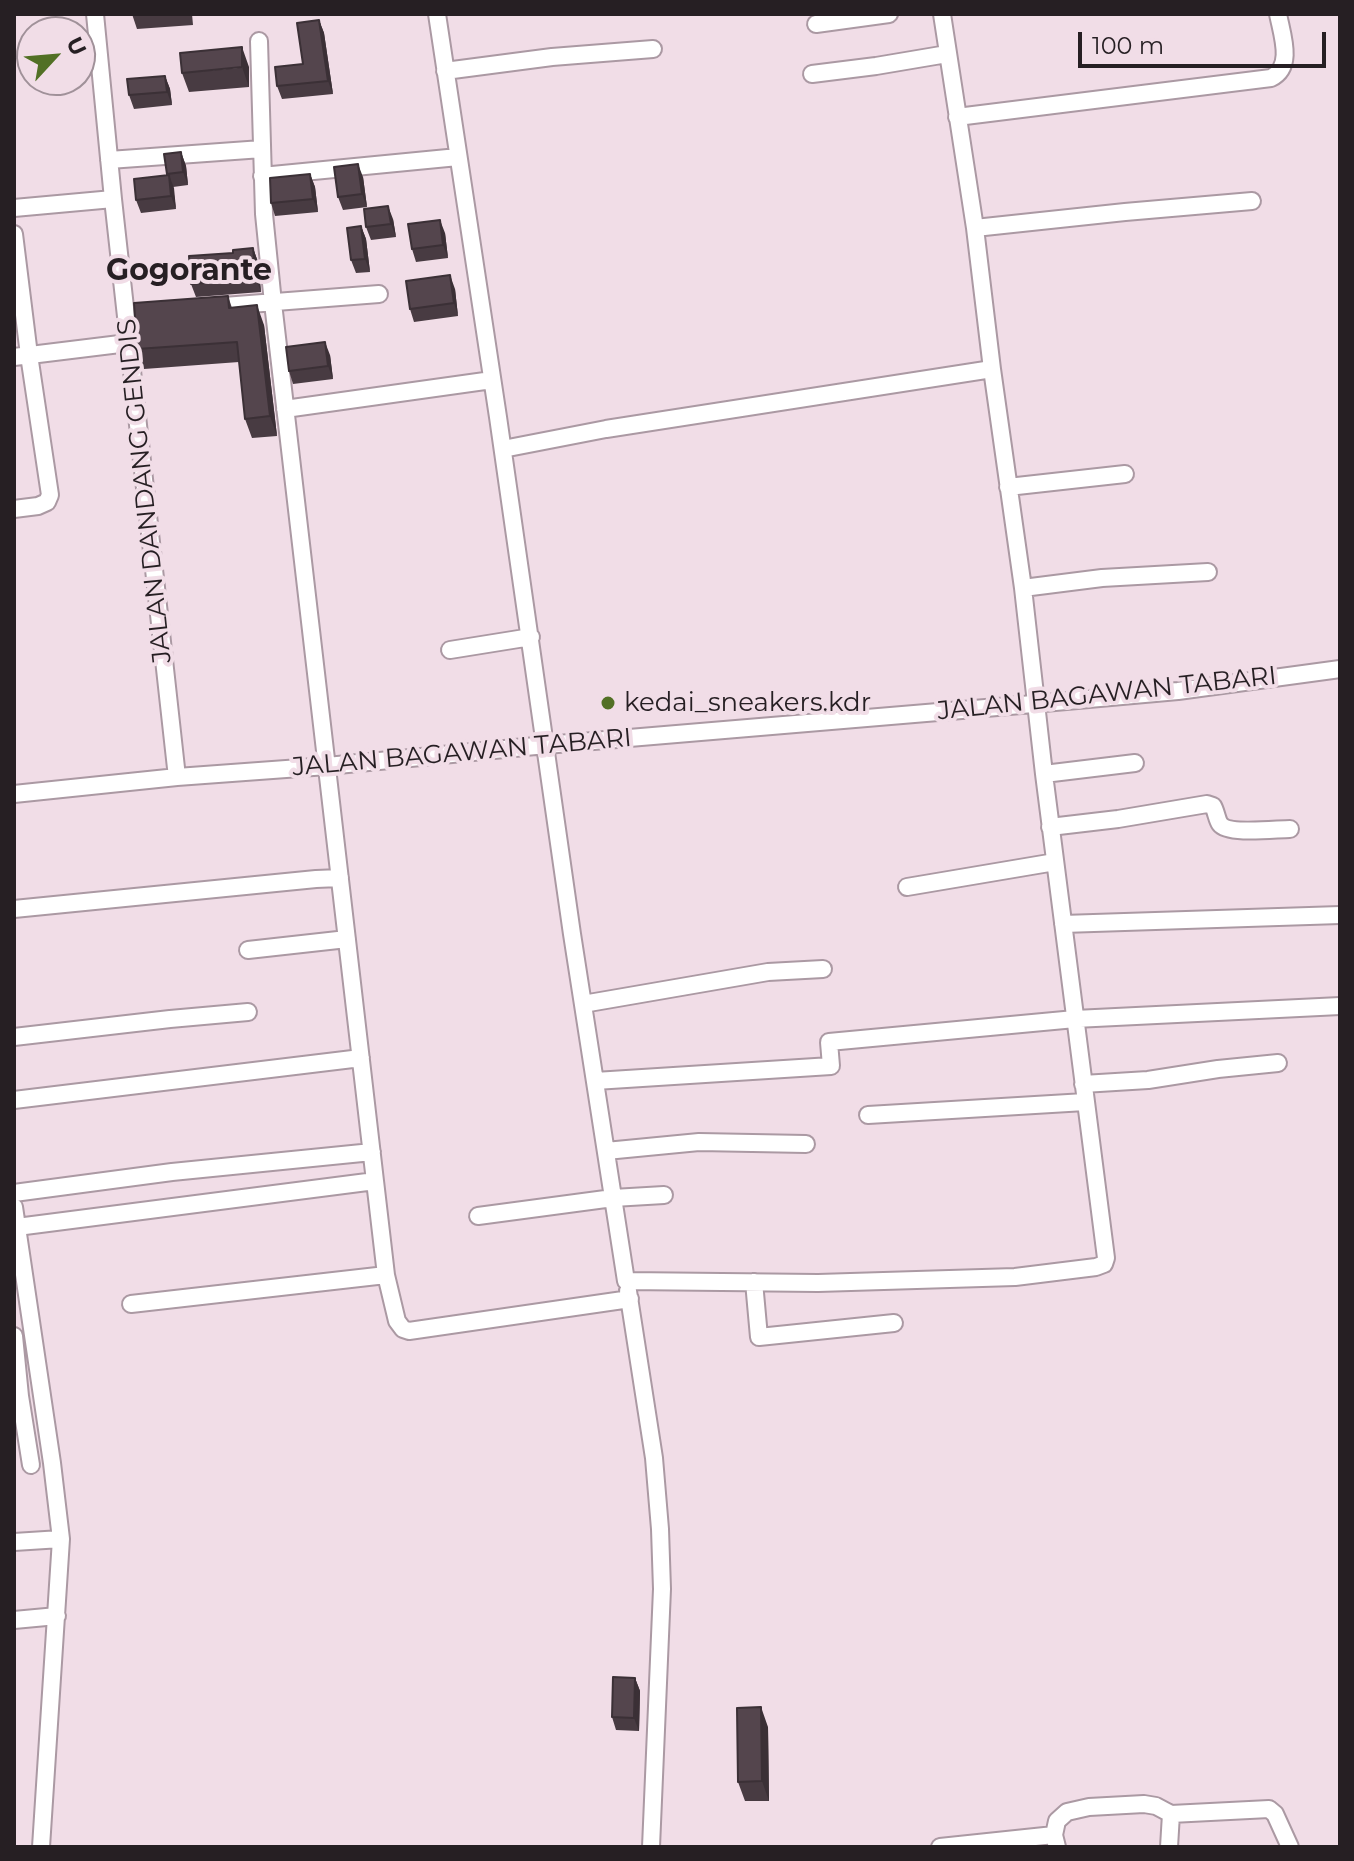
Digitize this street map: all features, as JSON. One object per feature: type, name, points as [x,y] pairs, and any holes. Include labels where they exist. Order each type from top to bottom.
[{"type":"street","name":"JALAN DANDANG GENDIS","points":[[95,14],[113,199],[132,312],[128,343],[177,777]]},
{"type":"street","points":[[437,14],[583,1004],[654,1458],[662,1589],[651,1847]]},
{"type":"street","points":[[816,24],[889,14]]},
{"type":"street","points":[[626,1281],[818,1283],[1015,1277],[1096,1267],[1104,1264],[1106,1258],[1050,827],[1023,588],[975,228],[942,14]]},
{"type":"street","points":[[957,117],[1271,78],[1284,67],[1278,14]]},
{"type":"street","points":[[259,41],[264,214],[273,303],[386,1275],[397,1321],[409,1331],[630,1299]]},
{"type":"street","points":[[445,71],[552,57],[653,49]]},
{"type":"street","points":[[812,74],[947,54]]},
{"type":"street","points":[[109,160],[262,149]]},
{"type":"street","points":[[262,176],[458,157]]},
{"type":"street","points":[[14,208],[113,199]]},
{"type":"street","points":[[975,228],[1252,201]]},
{"type":"street","points":[[14,234],[22,356],[50,495],[47,502],[38,506],[14,509]]},
{"type":"street","points":[[194,309],[379,294]]},
{"type":"street","points":[[22,356],[128,343]]},
{"type":"street","points":[[503,449],[667,419],[992,369]]},
{"type":"street","points":[[285,409],[492,380]]},
{"type":"street","points":[[1008,487],[1125,474]]},
{"type":"street","points":[[1023,588],[1102,578],[1208,572]]},
{"type":"street","points":[[450,650],[531,637]]},
{"type":"street","name":"JALAN BAGAWAN TABARI","points":[[14,794],[177,777],[1178,691],[1340,669]]},
{"type":"street","points":[[1044,774],[1135,763]]},
{"type":"street","points":[[1050,827],[1207,804],[1213,806],[1220,824],[1236,831],[1290,829]]},
{"type":"street","points":[[907,887],[1055,862]]},
{"type":"street","points":[[14,909],[340,878]]},
{"type":"street","points":[[1063,924],[1340,915]]},
{"type":"street","points":[[248,950],[347,939]]},
{"type":"street","points":[[583,1004],[768,972],[823,969]]},
{"type":"street","points":[[595,1081],[831,1066],[829,1042],[1075,1019],[1340,1006]]},
{"type":"street","points":[[14,1037],[248,1012]]},
{"type":"street","points":[[14,1100],[361,1058]]},
{"type":"street","points":[[1083,1084],[1148,1080],[1278,1063]]},
{"type":"street","points":[[868,1115],[1085,1102]]},
{"type":"street","points":[[606,1151],[699,1142],[806,1144]]},
{"type":"street","points":[[14,1193],[158,1174],[372,1152]]},
{"type":"street","points":[[17,1227],[375,1181]]},
{"type":"street","points":[[478,1216],[613,1198],[664,1195]]},
{"type":"street","points":[[14,1207],[61,1539],[41,1847]]},
{"type":"street","points":[[131,1304],[386,1275]]},
{"type":"street","points":[[754,1282],[759,1337],[894,1323]]},
{"type":"street","points":[[14,1336],[22,1467],[52,1463]]},
{"type":"street","points":[[14,1542],[61,1539]]},
{"type":"street","points":[[14,1620],[57,1616]]},
{"type":"street","points":[[940,1847],[1055,1841],[1057,1821],[1067,1812],[1089,1807],[1144,1804],[1171,1814],[1269,1809],[1275,1814],[1286,1846]]},
{"type":"street","points":[[1169,1847],[1171,1814]]},
{"type":"building","points":[[319,20],[328,81],[277,86],[275,67],[303,64],[297,23]]},
{"type":"building","points":[[242,47],[242,67],[182,73],[180,53]]},
{"type":"building","points":[[165,76],[167,92],[129,95],[127,79]]},
{"type":"building","points":[[181,152],[183,172],[167,174],[164,154]]},
{"type":"building","points":[[358,164],[362,194],[338,197],[334,167]]},
{"type":"building","points":[[310,174],[313,199],[271,203],[270,178]]},
{"type":"building","points":[[169,175],[171,196],[136,200],[134,179]]},
{"type":"building","points":[[388,206],[391,224],[366,227],[364,209]]},
{"type":"building","points":[[440,220],[443,245],[412,249],[408,224]]},
{"type":"building","points":[[361,226],[365,259],[351,260],[347,228]]},
{"type":"building","points":[[253,248],[256,279],[191,284],[189,256],[233,253],[233,250]]},
{"type":"building","points":[[450,275],[454,303],[410,309],[406,281]]},
{"type":"building","points":[[228,296],[229,308],[257,305],[270,416],[245,419],[237,342],[137,349],[134,303]]},
{"type":"building","points":[[325,342],[328,366],[289,371],[286,347]]},
{"type":"building","points":[[613,1677],[635,1678],[634,1718],[612,1717]]},
{"type":"building","points":[[761,1707],[762,1781],[738,1782],[737,1708]]},
{"type":"place","name":"kedai_sneakers.kdr","points":[[608,703]]},
{"type":"district","name":"Gogorante","points":[[189,271]]}]
